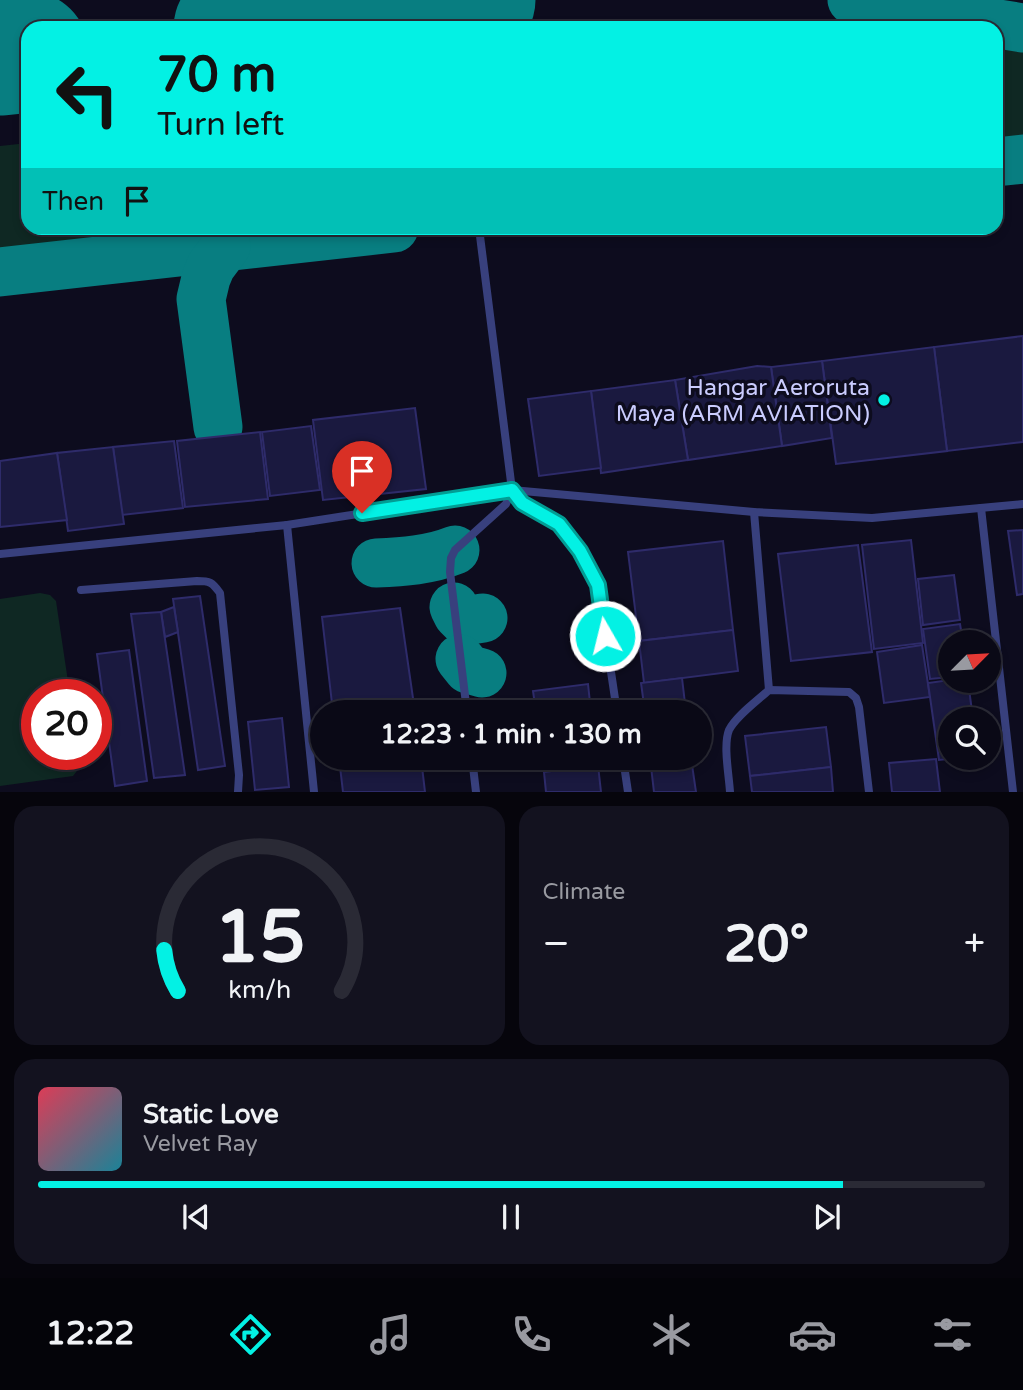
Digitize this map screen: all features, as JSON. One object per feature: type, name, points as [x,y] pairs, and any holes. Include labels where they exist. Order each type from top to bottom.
[{"type":"lane","points":[[466,700],[450,572],[451,558],[455,550],[506,504],[512,490],[480,235]]},
{"type":"lane","points":[[512,490],[522,503],[559,524],[580,551],[598,585],[615,700]]},
{"type":"lane","points":[[0,554],[287,525],[512,490],[754,512],[872,518],[1023,504]]},
{"type":"lane","points":[[981,508],[1013,792]]},
{"type":"lane","points":[[754,512],[769,690]]},
{"type":"lane","points":[[287,525],[314,792]]},
{"type":"lane","points":[[81,590],[197,581],[209,581],[214,585],[220,593],[239,775],[238,792]]},
{"type":"lane","points":[[730,792],[727,748],[729,731],[769,690],[849,692],[856,698],[869,792]]},
{"type":"lane","points":[[473,770],[476,792]]},
{"type":"lane","points":[[625,770],[628,792]]},
{"type":"green space","points":[[1003,47],[1023,50],[1023,140],[1003,142]]},
{"type":"green space","points":[[21,144],[21,235],[96,235],[96,239],[0,250],[0,146]]},
{"type":"green space","points":[[40,593],[50,595],[56,601],[68,679],[21,679],[21,770],[78,770],[73,776],[0,786],[0,599]]},
{"type":"building","points":[[1023,336],[1023,442],[947,451],[934,347]]},
{"type":"building","name":"Hangar Aeroruta Maya (ARM AVIATION)","points":[[934,347],[947,451],[836,464],[822,361]]},
{"type":"building","points":[[822,361],[832,438],[782,446],[771,367]]},
{"type":"building","points":[[757,366],[771,367],[782,446],[688,460],[675,380]]},
{"type":"building","points":[[675,380],[688,460],[601,473],[591,391]]},
{"type":"building","points":[[591,391],[601,468],[539,476],[528,399]]},
{"type":"building","points":[[415,408],[426,489],[323,500],[313,420]]},
{"type":"building","points":[[311,426],[320,490],[270,496],[262,432]]},
{"type":"building","points":[[260,432],[268,499],[185,507],[177,441]]},
{"type":"building","points":[[174,441],[183,508],[122,515],[113,447]]},
{"type":"building","points":[[113,447],[124,524],[68,531],[57,453]]},
{"type":"building","points":[[57,453],[67,520],[0,527],[0,461]]},
{"type":"building","points":[[1023,530],[1023,594],[1017,595],[1008,531]]},
{"type":"building","points":[[911,540],[923,643],[874,649],[862,545]]},
{"type":"building","points":[[723,541],[733,630],[639,641],[628,552]]},
{"type":"building","points":[[858,545],[872,652],[791,661],[778,554]]},
{"type":"building","points":[[954,575],[960,620],[923,625],[918,579]]},
{"type":"building","points":[[200,596],[225,766],[198,770],[173,599]]},
{"type":"building","points":[[174,607],[178,632],[165,637],[161,612]]},
{"type":"building","points":[[400,608],[413,700],[332,700],[322,617]]},
{"type":"building","points":[[161,612],[185,775],[154,778],[131,614]]},
{"type":"building","points":[[960,624],[961,630],[938,630],[938,678],[930,679],[923,629]]},
{"type":"building","points":[[733,630],[738,671],[644,683],[639,641]]},
{"type":"building","points":[[922,645],[930,697],[884,703],[877,652]]},
{"type":"building","points":[[129,650],[147,781],[115,786],[112,764],[112,679],[100,679],[97,654]]},
{"type":"building","points":[[682,678],[685,700],[643,700],[641,683]]},
{"type":"building","points":[[938,682],[938,693],[970,693],[971,707],[938,707],[938,753],[928,683]]},
{"type":"building","points":[[588,684],[590,700],[534,700],[533,691]]},
{"type":"building","points":[[282,718],[289,787],[255,790],[248,722]]},
{"type":"building","points":[[826,727],[831,767],[750,776],[745,736]]},
{"type":"building","points":[[936,759],[940,792],[892,792],[889,763]]},
{"type":"building","points":[[831,767],[833,792],[752,792],[750,776]]},
{"type":"building","points":[[340,770],[422,770],[425,792],[343,792]]},
{"type":"building","points":[[599,770],[601,792],[546,792],[544,772]]},
{"type":"building","points":[[651,770],[693,770],[696,792],[654,792]]},
{"type":"taxiway","points":[[852,0],[980,21]]},
{"type":"taxiway","points":[[1003,25],[1023,28]]},
{"type":"taxiway","points":[[1003,161],[1023,159]]},
{"type":"taxiway","points":[[0,272],[331,235]]},
{"type":"taxiway","points":[[218,427],[201,299],[211,266],[226,246]]},
{"type":"taxiway","points":[[376,563],[416,560],[455,550]]},
{"type":"taxiway","points":[[454,607],[464,621],[483,618]]},
{"type":"taxiway","points":[[460,659],[468,669],[482,673]]},
{"type":"runway","points":[[294,21],[475,0]]},
{"type":"runway","points":[[0,55],[21,53]]},
{"type":"place","name":"Hangar Aeroruta Maya (ARM AVIATION)","points":[[884,400]]},
{"type":"route","points":[[362,513],[512,490],[522,503],[559,524],[580,551],[598,585],[605,636]]}]
